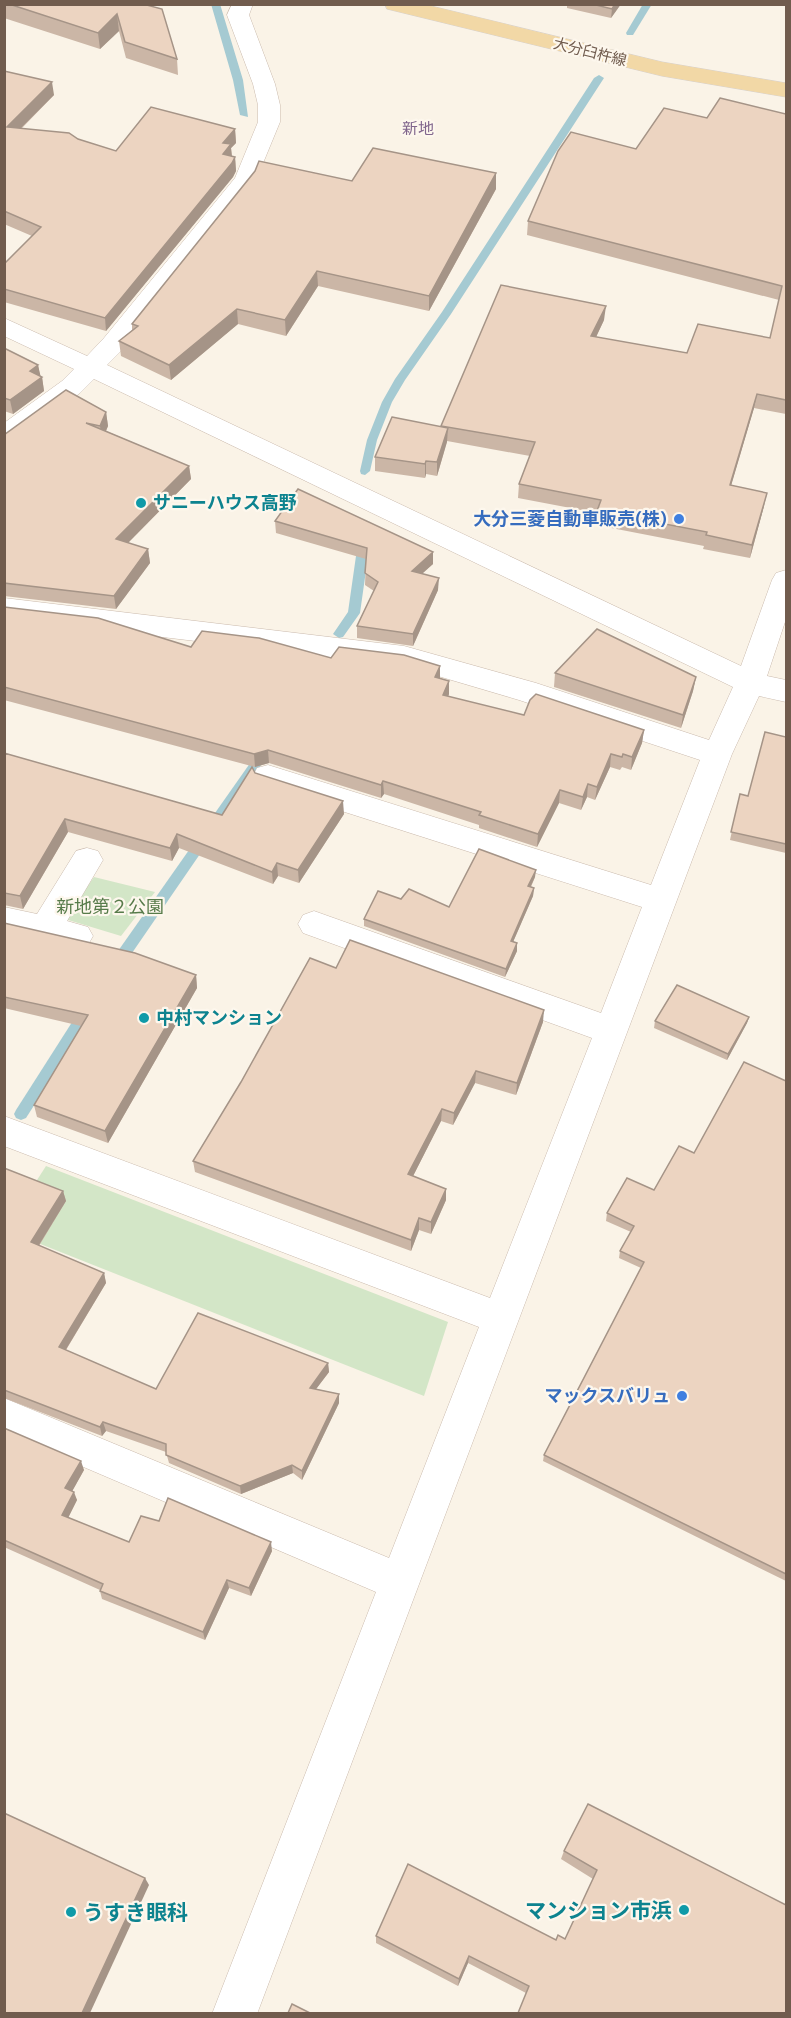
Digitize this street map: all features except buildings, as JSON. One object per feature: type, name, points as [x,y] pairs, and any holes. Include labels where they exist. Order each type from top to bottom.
[{"type":"main road","name":"大分臼杵線","points":[[395,4],[662,69],[786,90]]},
{"type":"street","points":[[4,436],[71,387],[91,368],[246,180],[269,122],[269,105],[258,67],[238,15],[243,4]]},
{"type":"street","points":[[4,326],[750,683],[786,691]]},
{"type":"street","points":[[234,2013],[717,754],[750,683],[786,580]]},
{"type":"street","points":[[4,608],[404,656],[526,691],[717,754]]},
{"type":"street","points":[[268,776],[662,901]]},
{"type":"street","points":[[45,929],[87,860]]},
{"type":"street","points":[[4,920],[77,936]]},
{"type":"street","points":[[314,924],[612,1031]]},
{"type":"street","points":[[4,1131],[501,1319]]},
{"type":"street","points":[[4,1415],[400,1582]]},
{"type":"green space","name":"新地第２公園","points":[[94,877],[155,892],[121,936],[65,919]]},
{"type":"green space","points":[[46,1166],[448,1322],[424,1396],[5,1230]]},
{"type":"waterway","points":[[215,4],[238,80],[245,115]]},
{"type":"waterway","points":[[630,33],[648,4]]},
{"type":"waterway","points":[[365,471],[372,440],[387,402],[400,379],[446,314],[599,78]]},
{"type":"waterway","points":[[339,634],[354,613],[364,542]]},
{"type":"waterway","points":[[116,965],[264,752]]},
{"type":"waterway","points":[[21,1114],[88,1009]]},
{"type":"place","name":"サニーハウス高野","points":[[141,503]]},
{"type":"place","name":"大分三菱自動車販売(株)","points":[[679,519]]},
{"type":"place","name":"中村マンション","points":[[144,1018]]},
{"type":"place","name":"マックスバリュ","points":[[682,1396]]},
{"type":"place","name":"マンション市浜","points":[[684,1910]]},
{"type":"place","name":"うすき眼科","points":[[71,1912]]},
{"type":"district","name":"新地","points":[[418,128]]}]
